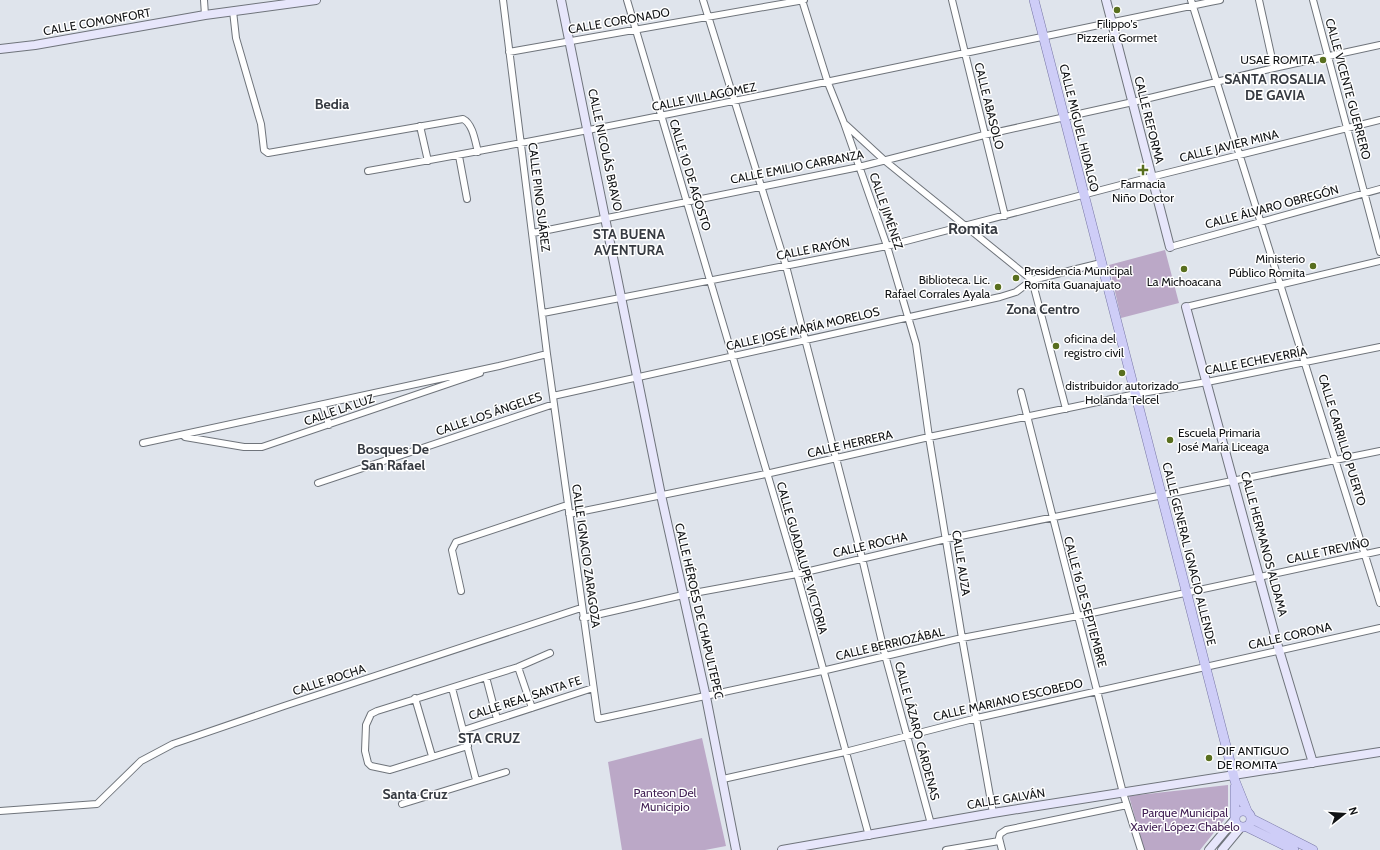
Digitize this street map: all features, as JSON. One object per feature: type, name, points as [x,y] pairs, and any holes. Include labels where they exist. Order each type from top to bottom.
[{"type":"main road","name":"CALLE MIGUEL HIDALGO","points":[[1034,0],[1101,263]]},
{"type":"main road","name":"CALLE GENERAL IGNACIO ALLENDE","points":[[1101,263],[1234,778],[1247,821]]},
{"type":"main road","name":"CALLE GENERAL IGNACIO ALLENDE","points":[[1234,778],[1235,818]]},
{"type":"main road","points":[[1294,850],[1247,821],[1242,810],[1235,818],[1247,821],[1313,850]]},
{"type":"street","points":[[204,0],[205,15]]},
{"type":"street","name":"CALLE COMONFORT","points":[[0,49],[35,45],[205,15],[316,0]]},
{"type":"street","name":"CALLE PINO SUÁREZ","points":[[503,0],[553,396]]},
{"type":"street","name":"CALLE NICOLÁS BRAVO","points":[[561,0],[589,131],[637,377]]},
{"type":"street","name":"CALLE 10 DE AGOSTO","points":[[627,0],[731,356]]},
{"type":"street","name":"CALLE LÁZARO CÁRDENAS","points":[[703,0],[786,266],[862,558],[885,655],[931,824]]},
{"type":"street","name":"CALLE CORONADO","points":[[509,52],[802,0]]},
{"type":"street","name":"CALLE JIMÉNEZ","points":[[802,0],[828,83],[844,123],[858,167],[887,246],[909,316]]},
{"type":"street","name":"CALLE ABASOLO","points":[[952,0],[1005,216]]},
{"type":"street","name":"CALLE REFORMA","points":[[1106,0],[1170,247]]},
{"type":"street","name":"CALLE VILLAGÓMEZ","points":[[368,171],[459,156],[661,117],[828,83],[1112,22],[1192,3],[1220,0]]},
{"type":"street","points":[[1259,0],[1274,68]]},
{"type":"street","name":"CALLE VICENTE GUERRERO","points":[[1313,0],[1380,252]]},
{"type":"street","name":"CALLE CARRILLO PUERTO","points":[[1192,3],[1239,155],[1306,362],[1380,603]]},
{"type":"street","points":[[233,11],[236,38],[261,124],[264,150],[268,153],[463,119],[467,121],[471,128],[478,152]]},
{"type":"street","name":"CALLE EMILIO CARRANZA","points":[[533,233],[858,167],[984,135],[1274,68],[1380,46]]},
{"type":"street","name":"CALLE JAVIER MINA","points":[[1084,195],[1380,120]]},
{"type":"street","points":[[844,123],[884,160],[1032,280],[1050,341],[1066,409]]},
{"type":"street","points":[[420,126],[428,161]]},
{"type":"street","points":[[459,156],[467,199]]},
{"type":"street","name":"CALLE ÁLVARO OBREGÓN","points":[[1170,247],[1380,189]]},
{"type":"street","name":"CALLE RAYÓN","points":[[543,313],[887,246],[1084,195]]},
{"type":"street","points":[[1186,307],[1380,261]]},
{"type":"street","name":"CALLE JOSÉ MARÍA MORELOS","points":[[553,396],[1000,297],[1016,292],[1032,280],[1101,263]]},
{"type":"street","name":"CALLE HERMANOS ALDAMA","points":[[1186,307],[1235,480],[1279,650],[1312,763]]},
{"type":"street","name":"CALLE AUZA","points":[[909,316],[916,344],[929,437],[962,638],[993,812]]},
{"type":"street","name":"CALLE ECHEVERRÍA","points":[[1136,394],[1207,382],[1380,347]]},
{"type":"street","name":"CALLE LA LUZ","points":[[143,443],[322,405],[547,354]]},
{"type":"street","name":"CALLE GUADALUPE VICTORIA","points":[[731,356],[797,574],[822,671],[869,836]]},
{"type":"street","name":"CALLE LA LUZ","points":[[181,436],[253,448],[271,445],[428,392],[499,366]]},
{"type":"street","name":"CALLE HÉROES DE CHAPULTEPEC","points":[[637,377],[661,495],[706,697],[736,850]]},
{"type":"street","points":[[425,381],[428,392]]},
{"type":"street","name":"CALLE 16 DE SEPTIEMBRE","points":[[1021,392],[1123,792],[1141,850]]},
{"type":"street","name":"CALLE HERRERA","points":[[568,514],[766,474],[929,437],[1136,394]]},
{"type":"street","name":"CALLE IGNACIO ZARAGOZA","points":[[553,396],[581,608],[598,719]]},
{"type":"street","name":"CALLE LOS ÁNGELES","points":[[318,483],[554,404]]},
{"type":"street","points":[[322,405],[329,425]]},
{"type":"street","name":"CALLE ROCHA","points":[[583,618],[683,595],[797,574],[946,539],[1380,450]]},
{"type":"street","points":[[462,591],[452,550],[456,542],[567,505]]},
{"type":"street","name":"CALLE TREVIÑO","points":[[1187,592],[1380,551]]},
{"type":"street","name":"CALLE BERRIOZÁBAL","points":[[598,719],[706,697],[962,638],[1078,616],[1187,592]]},
{"type":"street","name":"CALLE ROCHA","points":[[0,811],[93,805],[100,802],[141,761],[173,744],[581,608]]},
{"type":"street","name":"CALLE CORONA","points":[[1206,667],[1380,628]]},
{"type":"street","points":[[468,746],[390,770],[372,766],[368,763],[365,751],[366,725],[371,714],[377,711],[518,667],[550,653]]},
{"type":"street","points":[[518,667],[532,708]]},
{"type":"street","name":"CALLE MARIANO ESCOBEDO","points":[[723,779],[845,752],[977,718],[1206,667]]},
{"type":"street","points":[[486,677],[497,720]]},
{"type":"street","points":[[452,688],[476,780]]},
{"type":"street","name":"CALLE REAL SANTA FE","points":[[464,730],[593,688]]},
{"type":"street","points":[[416,698],[432,756]]},
{"type":"street","name":"CALLE GALVÁN","points":[[782,850],[869,836],[993,812],[1123,792],[1234,778],[1380,752]]},
{"type":"street","points":[[402,804],[506,772]]},
{"type":"street","points":[[1002,850],[999,841],[1000,834],[1006,830],[1127,805]]},
{"type":"street","points":[[1209,850],[1235,818]]},
{"type":"street","points":[[1222,850],[1247,821]]},
{"type":"street","points":[[946,850],[999,841]]},
{"type":"green space","points":[[1165,250],[1179,303],[1121,318],[1109,265]]},
{"type":"green space","name":"Panteon Del Municipio","points":[[702,738],[726,846],[705,850],[622,850],[608,762]]},
{"type":"green space","name":"Parque Municipal Xavier López Chabelo","points":[[1228,785],[1228,815],[1200,850],[1144,850],[1129,796]]},
{"type":"place","name":"Filippo's Pizzeria Gormet","points":[[1117,10]]},
{"type":"place","name":"USAE ROMITA","points":[[1323,60]]},
{"type":"place","name":"Farmacia Niño Doctor","points":[[1143,170]]},
{"type":"place","name":"Ministerio Público Romita","points":[[1313,266]]},
{"type":"place","name":"La Michoacana","points":[[1184,269]]},
{"type":"place","name":"Presidencia Municipal Romita Guanajuato","points":[[1016,278]]},
{"type":"place","name":"Biblioteca. Lic. Rafael Corrales Ayala","points":[[998,287]]},
{"type":"place","name":"oficina del registro civil","points":[[1056,346]]},
{"type":"place","name":"distribuidor autorizado Holanda Telcel","points":[[1122,373]]},
{"type":"place","name":"Escuela Primaria José María Liceaga","points":[[1170,440]]},
{"type":"place","name":"DIF ANTIGUO DE ROMITA","points":[[1209,758]]},
{"type":"district","name":"SANTA ROSALIA DE GAVIA","points":[[1275,88]]},
{"type":"district","name":"Bedia","points":[[332,104]]},
{"type":"district","name":"Romita","points":[[973,228]]},
{"type":"district","name":"STA BUENA AVENTURA","points":[[629,242]]},
{"type":"district","name":"Zona Centro","points":[[1043,309]]},
{"type":"district","name":"Bosques De San Rafael","points":[[393,458]]},
{"type":"district","name":"STA CRUZ","points":[[489,738]]},
{"type":"district","name":"Santa Cruz","points":[[415,794]]}]
